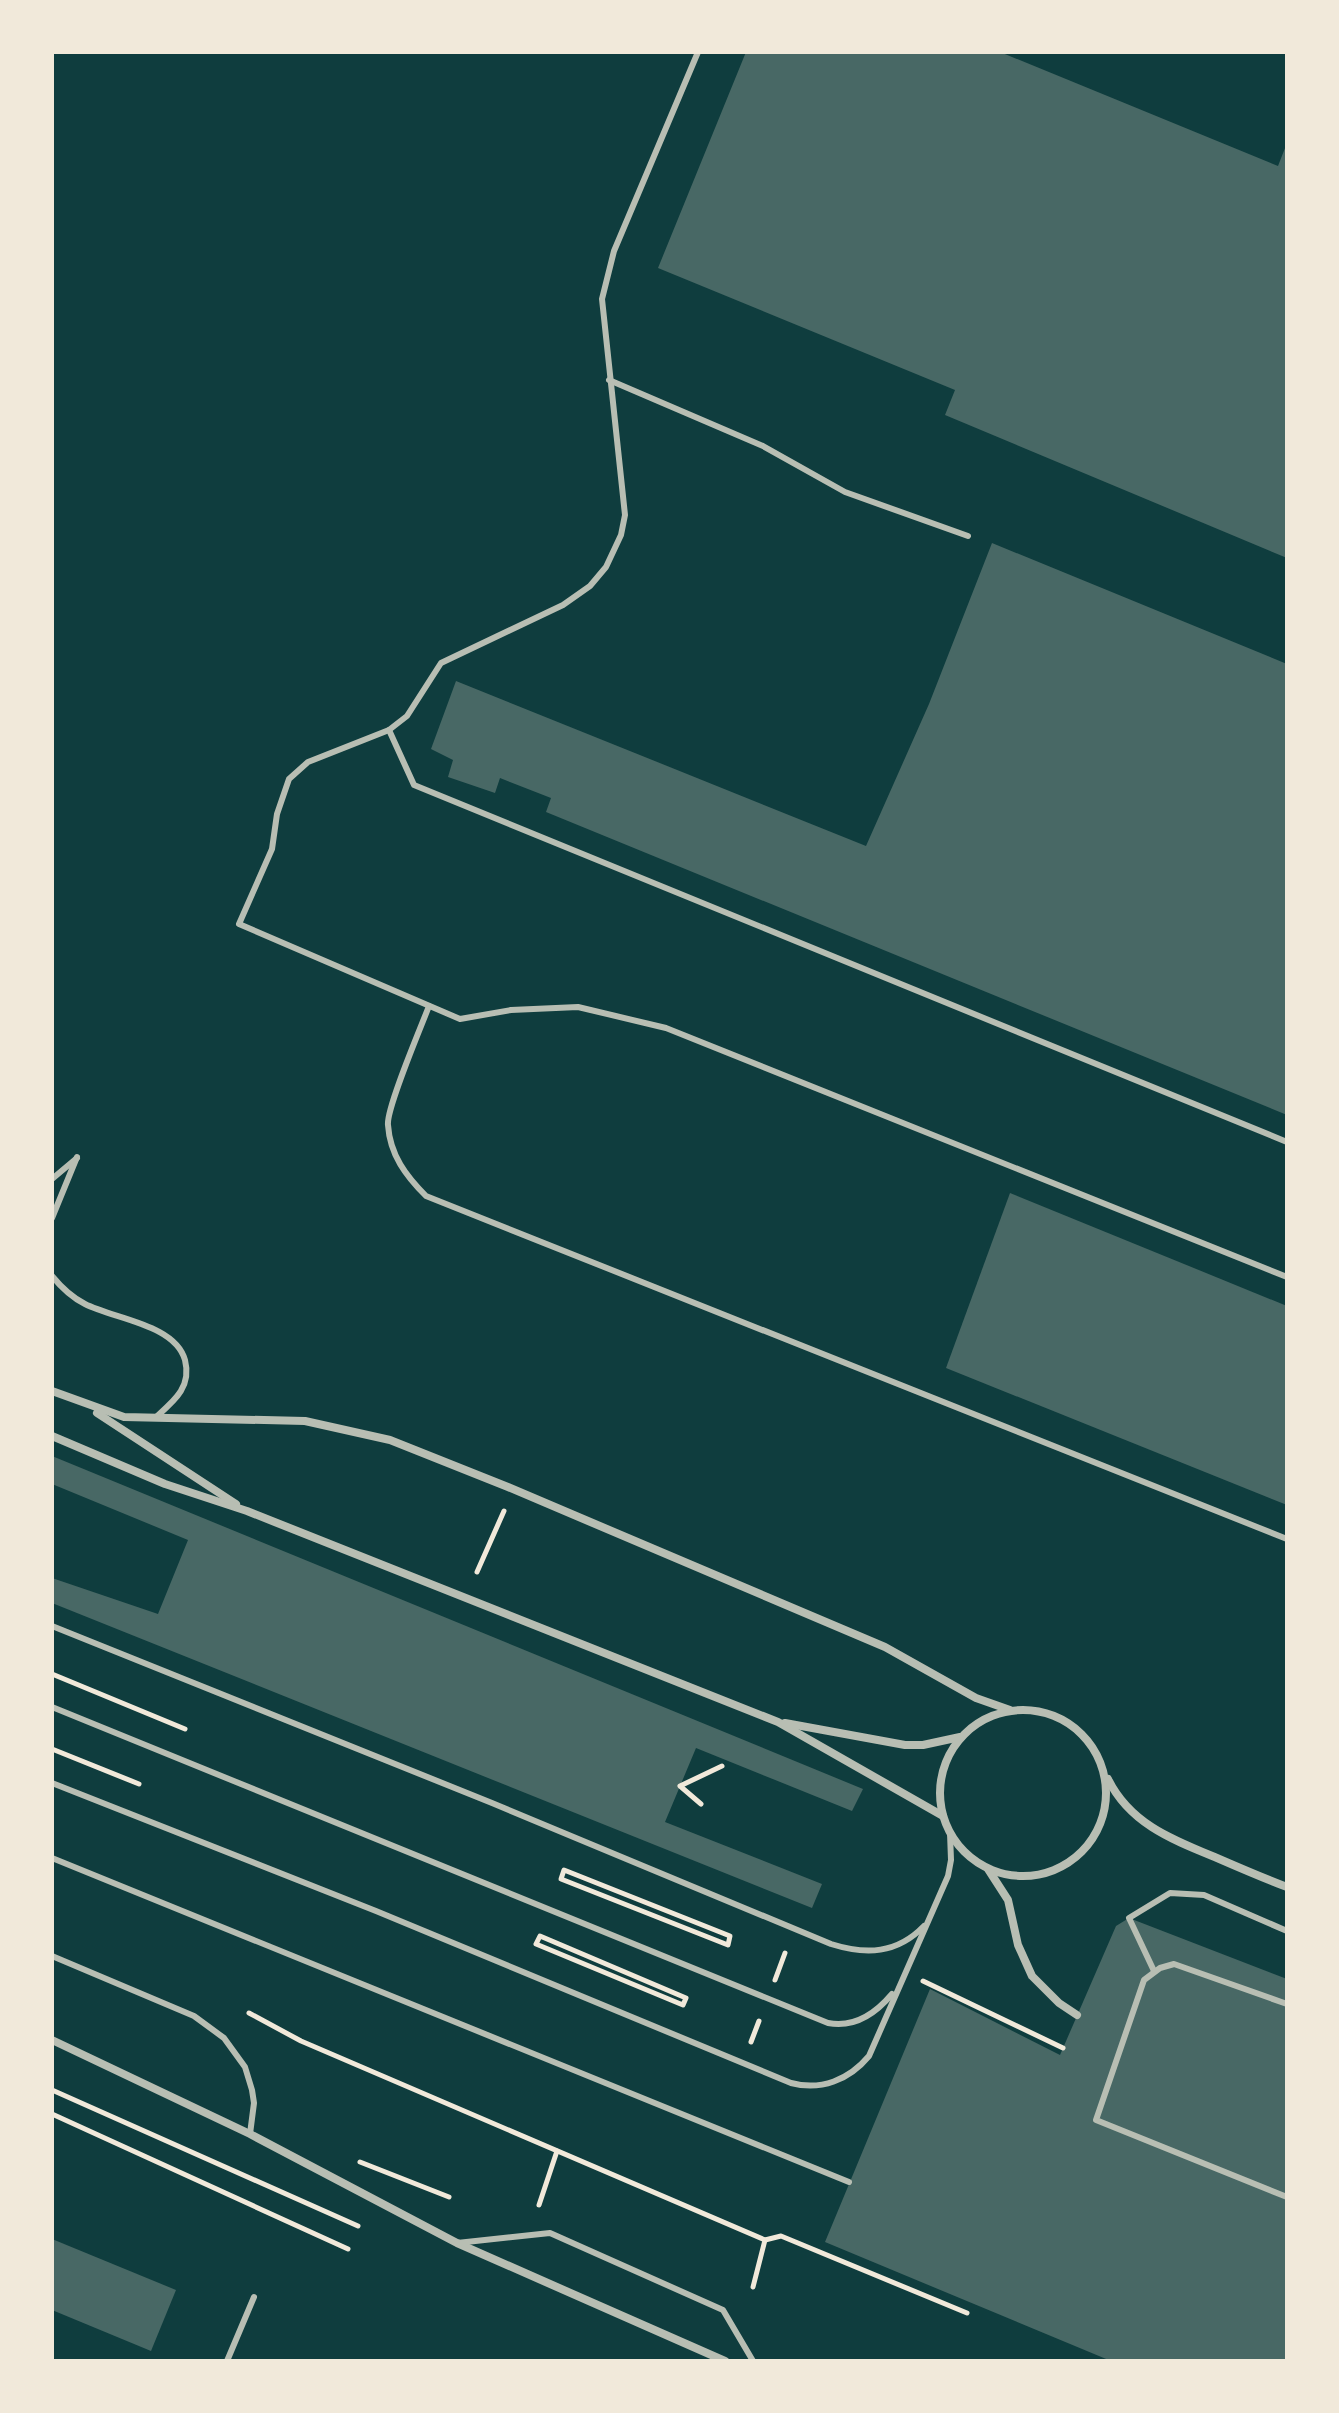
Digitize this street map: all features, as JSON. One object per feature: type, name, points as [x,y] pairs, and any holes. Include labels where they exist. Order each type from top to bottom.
[{"type":"street","points":[[52,1391],[124,1417],[305,1421],[390,1440],[508,1487],[885,1647],[976,1698],[1010,1710],[1036,1710],[1061,1719],[1091,1744],[1117,1797],[1147,1825],[1184,1845],[1287,1887]]},
{"type":"street","points":[[85,1405],[247,1511]]},
{"type":"street","points":[[52,1436],[165,1484],[247,1511],[778,1722],[943,1816]]},
{"type":"street","points":[[1010,1710],[983,1720],[961,1737],[951,1750],[940,1782],[943,1816],[950,1833],[973,1860],[988,1869],[1019,1876],[1051,1872],[1070,1862],[1086,1848],[1098,1830],[1105,1810],[1106,1789],[1102,1767]]},
{"type":"street","points":[[778,1722],[905,1745],[923,1745],[961,1737]]},
{"type":"street","points":[[988,1869],[1008,1900],[1018,1945],[1032,1976],[1059,2003],[1077,2015]]},
{"type":"street","points":[[52,2040],[250,2134],[457,2243],[725,2361]]},
{"type":"lane","points":[[698,52],[606,276],[602,299],[625,515],[621,535],[606,567],[590,586],[563,605],[441,663],[407,716],[389,730],[308,762],[289,779],[277,814],[272,849],[239,924],[460,1019],[511,1010],[578,1007],[666,1028],[1287,1277]]},
{"type":"lane","points":[[609,380],[763,446],[845,492],[968,536]]},
{"type":"lane","points":[[389,730],[414,785],[1287,1142]]},
{"type":"lane","points":[[429,1006],[387,1122],[393,1154],[407,1177],[426,1196],[1287,1539]]},
{"type":"lane","points":[[52,1179],[77,1157],[52,1218]]},
{"type":"lane","points":[[52,1276],[64,1291],[84,1304],[159,1331],[172,1340],[183,1354],[187,1369],[186,1384],[178,1397],[154,1418]]},
{"type":"lane","points":[[52,1626],[492,1803],[831,1944],[854,1951],[881,1951],[905,1940],[926,1923]]},
{"type":"lane","points":[[52,1707],[828,2023],[843,2025],[864,2017],[883,2004],[897,1988]]},
{"type":"lane","points":[[52,1783],[376,1911],[799,2085],[828,2084],[846,2076],[862,2063],[873,2047],[948,1876],[950,1833]]},
{"type":"lane","points":[[52,1858],[849,2182]]},
{"type":"lane","points":[[1154,1971],[1129,1918],[1170,1893],[1204,1895],[1287,1931]]},
{"type":"lane","points":[[52,1956],[194,2016],[224,2038],[245,2067],[252,2090],[254,2103],[250,2134]]},
{"type":"lane","points":[[1287,2004],[1180,1965],[1166,1965],[1154,1971],[1144,1980],[1096,2120],[1287,2197]]},
{"type":"lane","points":[[457,2243],[550,2233],[723,2310],[753,2361]]},
{"type":"lane","points":[[227,2361],[254,2297]]},
{"type":"path","points":[[477,1572],[504,1510]]},
{"type":"path","points":[[52,1674],[185,1729]]},
{"type":"path","points":[[52,1749],[139,1784]]},
{"type":"path","points":[[701,1804],[680,1786],[722,1766]]},
{"type":"path","points":[[564,1870],[730,1936],[728,1945],[671,1923],[643,1912],[561,1879],[564,1870]]},
{"type":"path","points":[[540,1936],[686,1998],[683,2005],[616,1977],[536,1944],[540,1936]]},
{"type":"path","points":[[774,1981],[785,1953]]},
{"type":"path","points":[[905,1972],[1063,2048]]},
{"type":"path","points":[[249,2013],[301,2041],[765,2240],[781,2236],[967,2313]]},
{"type":"path","points":[[750,2047],[759,2021]]},
{"type":"path","points":[[52,2090],[358,2226]]},
{"type":"path","points":[[52,2114],[348,2249]]},
{"type":"path","points":[[539,2205],[557,2151]]},
{"type":"path","points":[[378,2169],[449,2197]]},
{"type":"path","points":[[753,2287],[765,2240]]},
{"type":"path","points":[[827,2254],[831,2244]]},
{"type":"building","points":[[746,52],[1000,52],[1278,166],[1287,143],[1287,558],[945,415],[955,390],[658,268]]},
{"type":"building","points":[[992,543],[1287,664],[1287,1115],[546,812],[551,798],[500,778],[495,793],[448,777],[453,760],[431,749],[456,681],[866,846],[929,704]]},
{"type":"building","points":[[1010,1193],[1287,1306],[1287,1505],[946,1368]]},
{"type":"building","points":[[52,1456],[863,1789],[852,1811],[696,1748],[665,1822],[822,1884],[812,1908],[52,1603],[52,1578],[158,1614],[188,1540],[52,1484]]},
{"type":"building","points":[[1129,1918],[1287,1979],[1287,2361],[1111,2361],[825,2242],[930,1989],[1060,2055],[1116,1926]]},
{"type":"building","points":[[52,2239],[176,2290],[151,2351],[52,2310]]}]
